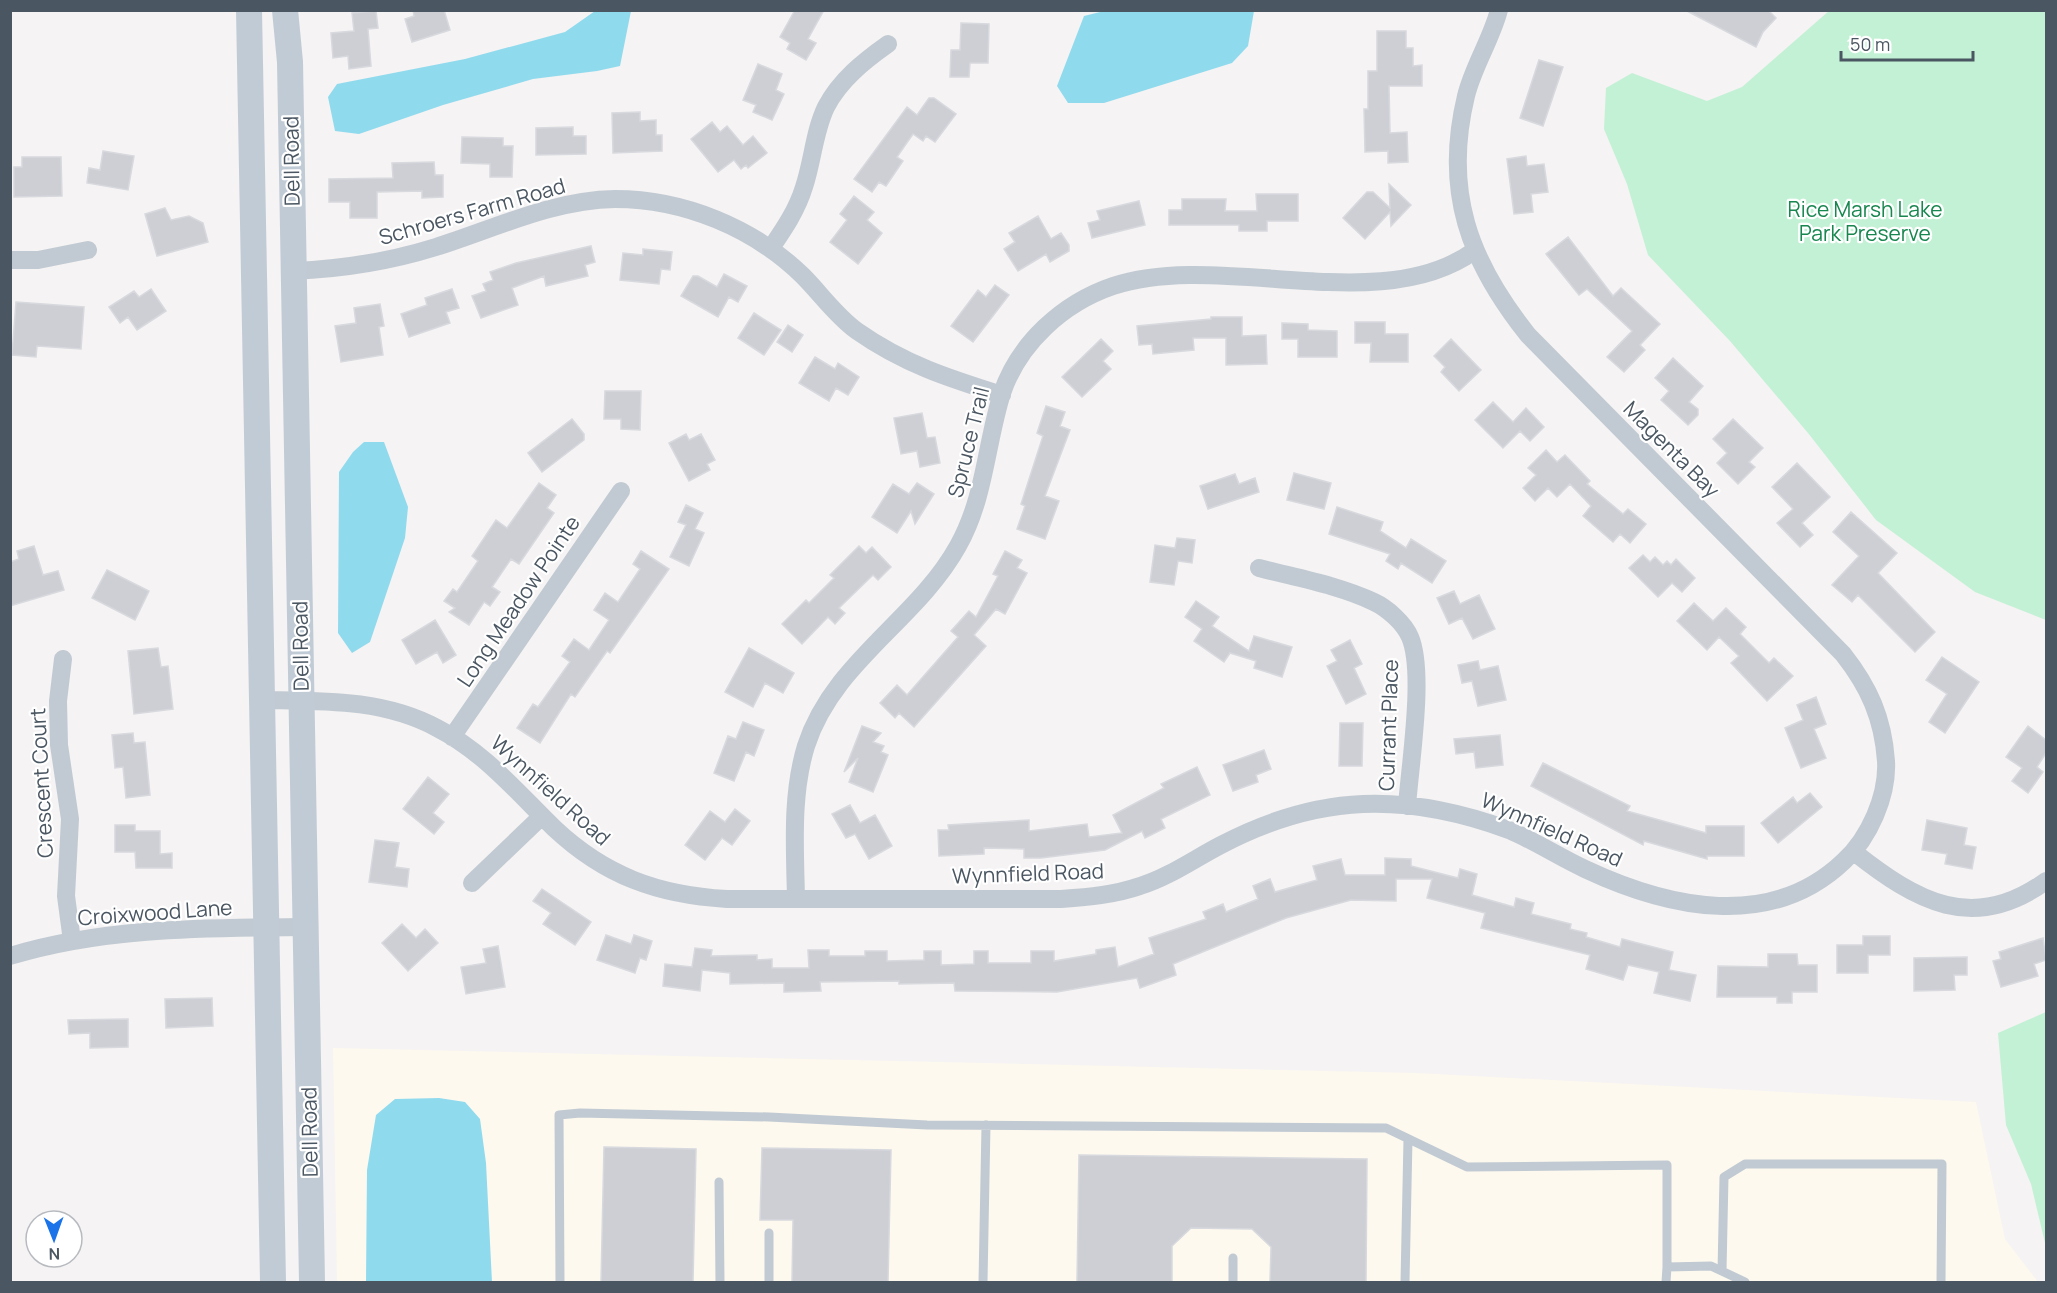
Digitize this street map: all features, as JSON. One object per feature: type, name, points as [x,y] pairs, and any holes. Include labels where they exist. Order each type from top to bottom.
[{"type":"main road","name":"Dell Road","points":[[249,10],[264,700],[273,1282]]},
{"type":"main road","name":"Dell Road","points":[[285,10],[290,62],[312,1282]]},
{"type":"street","name":"Magenta Bay","points":[[1499,10],[1467,94],[1459,134],[1457,174],[1462,214],[1474,251],[1489,281],[1528,335],[1843,654],[1862,679],[1875,705],[1884,735],[1886,766],[1882,796],[1870,826],[1854,852],[1829,876],[1815,884]]},
{"type":"street","points":[[771,248],[795,210],[804,186],[816,132],[827,105],[864,61],[888,44]]},
{"type":"street","name":"Schroers Farm Road","points":[[293,271],[350,267],[393,259],[572,203],[614,200],[656,202],[737,227],[771,248],[805,278],[855,329],[885,350],[916,366],[1002,395]]},
{"type":"street","points":[[10,260],[38,260],[88,250]]},
{"type":"street","name":"Spruce Trail","points":[[796,899],[795,816],[806,746],[820,714],[840,683],[862,656],[938,576],[958,546],[974,512],[984,478],[1002,395],[1009,376],[1028,345],[1051,320],[1079,302],[1111,287],[1142,278],[1178,275],[1374,282],[1417,276],[1454,266],[1474,251]]},
{"type":"street","name":"Long Meadow Pointe","points":[[452,737],[621,491]]},
{"type":"street","name":"Currant Place","points":[[1259,568],[1317,583],[1375,602],[1396,618],[1409,635],[1417,675],[1407,806]]},
{"type":"street","name":"Crescent Court","points":[[63,659],[58,701],[59,745],[70,819],[66,896],[72,941]]},
{"type":"street","name":"Wynnfield Road","points":[[264,700],[358,703],[398,712],[436,727],[504,776],[542,816],[583,853],[615,872],[650,887],[688,897],[1061,899],[1103,896],[1142,886],[1266,823],[1314,810],[1363,804],[1407,806],[1462,814],[1508,830],[1585,869],[1633,889],[1684,902],[1736,907],[1769,904],[1801,893],[1815,884]]},
{"type":"street","points":[[472,883],[542,816]]},
{"type":"street","points":[[1854,852],[1888,879],[1915,896],[1944,906],[1976,908],[2007,903],[2046,881]]},
{"type":"street","name":"Croixwood Lane","points":[[10,956],[72,941],[175,929],[304,927]]},
{"type":"lane","points":[[560,1282],[559,1115],[580,1113],[769,1117],[927,1125],[1386,1128],[1467,1167],[1667,1165],[1666,1282]]},
{"type":"lane","points":[[983,1282],[986,1125]]},
{"type":"lane","points":[[1405,1282],[1408,1139]]},
{"type":"lane","points":[[1722,1271],[1724,1177],[1745,1164],[1942,1164],[1941,1282]]},
{"type":"lane","points":[[719,1182],[720,1282]]},
{"type":"lane","points":[[769,1282],[770,1233]]},
{"type":"lane","points":[[1233,1258],[1233,1282]]},
{"type":"lane","points":[[1666,1267],[1711,1266],[1745,1282]]},
{"type":"shaded area","points":[[333,1048],[1416,1073],[1976,1102],[2005,1239],[2038,1282],[337,1282]]},
{"type":"green space","name":"Rice Marsh Lake Park Preserve","points":[[1830,10],[2046,11],[2046,620],[1975,592],[1876,520],[1808,433],[1730,341],[1648,255],[1627,184],[1604,129],[1606,88],[1632,73],[1707,101],[1742,87]]},
{"type":"green space","points":[[2046,1012],[2046,1247],[2031,1184],[2006,1125],[1998,1033]]},
{"type":"water","points":[[1108,10],[1254,11],[1248,46],[1232,63],[1104,103],[1068,103],[1057,86],[1084,16]]},
{"type":"water","points":[[595,11],[631,11],[620,66],[533,79],[443,105],[359,134],[335,131],[328,97],[337,84],[465,59],[565,32]]},
{"type":"water","points":[[364,442],[384,442],[408,507],[405,538],[370,642],[352,653],[338,633],[339,472],[353,452]]},
{"type":"water","points":[[439,1098],[465,1102],[480,1119],[486,1163],[492,1282],[366,1282],[367,1170],[376,1115],[395,1099]]},
{"type":"building","points":[[413,10],[444,10],[450,30],[412,42],[405,19],[414,16]]},
{"type":"building","points":[[795,10],[824,10],[808,39],[816,43],[806,60],[787,49],[790,43],[780,37]]},
{"type":"building","points":[[1685,10],[1768,10],[1776,18],[1763,32],[1756,47]]},
{"type":"building","points":[[376,11],[378,28],[368,29],[371,66],[349,69],[348,56],[333,58],[331,33],[354,31],[352,13]]},
{"type":"building","points":[[961,23],[989,24],[988,63],[970,63],[969,77],[950,77],[951,50],[960,50]]},
{"type":"building","points":[[1377,31],[1406,31],[1406,48],[1413,48],[1413,66],[1422,65],[1422,86],[1389,86],[1390,133],[1407,132],[1408,162],[1388,163],[1388,151],[1365,152],[1364,109],[1368,109],[1368,71],[1377,71]]},
{"type":"building","points":[[1539,60],[1563,67],[1543,126],[1520,118]]},
{"type":"building","points":[[758,64],[782,74],[776,90],[784,94],[772,120],[753,112],[756,105],[743,100]]},
{"type":"building","points":[[929,98],[934,98],[956,114],[935,142],[926,136],[923,141],[913,134],[897,157],[903,161],[886,186],[879,182],[872,192],[854,179],[907,107],[917,115]]},
{"type":"building","points":[[640,112],[640,121],[656,120],[656,135],[662,135],[662,151],[613,153],[612,113]]},
{"type":"building","points":[[712,122],[720,132],[727,126],[743,145],[753,136],[767,153],[748,168],[746,165],[741,169],[734,160],[718,172],[691,139]]},
{"type":"building","points":[[573,127],[573,136],[586,136],[586,154],[536,155],[536,128]]},
{"type":"building","points":[[462,137],[503,138],[503,146],[513,146],[512,177],[490,177],[490,164],[461,163]]},
{"type":"building","points":[[103,151],[134,156],[128,190],[87,183],[89,168],[100,170]]},
{"type":"building","points":[[1526,156],[1527,166],[1544,164],[1548,192],[1531,194],[1533,212],[1514,214],[1507,159]]},
{"type":"building","points":[[22,157],[61,157],[62,196],[14,197],[14,167],[22,167]]},
{"type":"building","points":[[434,162],[435,175],[443,175],[443,197],[422,198],[422,191],[377,192],[377,218],[350,218],[350,202],[329,202],[329,179],[393,178],[392,163]]},
{"type":"building","points":[[1389,184],[1411,205],[1391,226],[1390,212],[1365,239],[1343,218],[1367,192],[1373,192],[1390,208]]},
{"type":"building","points":[[1256,194],[1298,194],[1298,221],[1267,221],[1267,231],[1239,231],[1239,225],[1169,225],[1169,210],[1182,210],[1182,199],[1226,199],[1225,211],[1257,211]]},
{"type":"building","points":[[854,196],[874,212],[867,220],[882,233],[858,264],[830,242],[847,220],[840,214]]},
{"type":"building","points":[[1139,201],[1145,225],[1092,238],[1088,223],[1100,220],[1097,211]]},
{"type":"building","points":[[165,208],[171,220],[189,216],[203,223],[208,242],[157,256],[145,214]]},
{"type":"building","points":[[1038,216],[1051,239],[1061,233],[1069,245],[1069,251],[1050,262],[1046,254],[1018,271],[1004,249],[1015,242],[1009,233]]},
{"type":"building","points":[[1568,237],[1613,296],[1621,288],[1660,324],[1640,345],[1645,350],[1624,372],[1607,357],[1632,331],[1587,289],[1579,295],[1546,254]]},
{"type":"building","points":[[591,246],[595,262],[585,265],[588,276],[546,286],[544,276],[512,288],[518,305],[481,318],[472,296],[486,291],[483,284],[493,280],[490,272],[516,263]]},
{"type":"building","points":[[643,249],[672,252],[670,270],[661,269],[659,284],[620,280],[623,253],[643,255]]},
{"type":"building","points":[[724,274],[747,286],[738,302],[729,297],[718,317],[681,296],[693,276],[698,276],[717,287]]},
{"type":"building","points":[[995,285],[1009,295],[973,342],[951,326],[978,290],[986,297]]},
{"type":"building","points":[[151,289],[166,311],[137,330],[128,317],[120,323],[109,307],[134,291],[139,297]]},
{"type":"building","points":[[452,289],[459,308],[446,312],[450,323],[409,337],[401,314],[427,305],[425,298]]},
{"type":"building","points":[[16,302],[84,307],[81,349],[37,346],[36,357],[12,355]]},
{"type":"building","points":[[380,304],[384,326],[379,327],[383,355],[341,362],[335,326],[356,323],[354,308]]},
{"type":"building","points":[[754,313],[781,330],[764,355],[738,338]]},
{"type":"building","points":[[1211,317],[1242,317],[1242,336],[1266,335],[1267,364],[1226,365],[1226,338],[1193,338],[1194,350],[1153,354],[1152,344],[1139,345],[1137,326],[1211,319]]},
{"type":"building","points":[[1355,322],[1385,322],[1385,334],[1408,334],[1408,362],[1370,362],[1371,343],[1355,343]]},
{"type":"building","points":[[1282,323],[1308,324],[1308,330],[1337,331],[1337,357],[1298,357],[1298,339],[1282,339]]},
{"type":"building","points":[[788,325],[803,335],[792,352],[777,342]]},
{"type":"building","points":[[1101,339],[1113,351],[1103,361],[1111,369],[1082,397],[1062,377]]},
{"type":"building","points":[[1451,339],[1481,370],[1459,391],[1441,372],[1445,367],[1434,356]]},
{"type":"building","points":[[815,357],[835,369],[838,363],[859,377],[848,395],[836,388],[829,401],[799,383]]},
{"type":"building","points":[[1673,358],[1703,386],[1689,402],[1698,409],[1698,415],[1688,425],[1661,400],[1669,391],[1655,378]]},
{"type":"building","points":[[605,391],[641,391],[640,430],[621,429],[621,419],[604,419]]},
{"type":"building","points":[[1493,402],[1513,422],[1526,408],[1544,427],[1530,441],[1520,431],[1503,448],[1475,420]]},
{"type":"building","points":[[1046,406],[1065,412],[1060,426],[1070,430],[1045,496],[1059,501],[1045,539],[1017,529],[1025,506],[1021,504],[1043,436],[1037,433]]},
{"type":"building","points":[[922,413],[927,438],[935,437],[940,463],[920,467],[917,451],[901,454],[894,418]]},
{"type":"building","points":[[572,419],[584,434],[584,440],[542,472],[528,453]]},
{"type":"building","points":[[1733,419],[1763,448],[1749,462],[1755,467],[1738,484],[1717,463],[1727,453],[1713,439]]},
{"type":"building","points":[[686,434],[689,440],[701,434],[715,460],[707,464],[710,470],[689,481],[669,443]]},
{"type":"building","points":[[1546,450],[1557,462],[1565,455],[1590,481],[1587,484],[1623,514],[1628,509],[1646,524],[1630,543],[1620,534],[1613,542],[1583,516],[1591,506],[1570,484],[1557,497],[1548,488],[1535,501],[1523,488],[1536,475],[1528,468]]},
{"type":"building","points":[[1797,463],[1830,497],[1802,523],[1813,535],[1800,547],[1777,523],[1793,509],[1772,487]]},
{"type":"building","points":[[1294,473],[1331,483],[1324,509],[1287,500]]},
{"type":"building","points":[[1235,474],[1239,484],[1255,478],[1259,492],[1208,509],[1200,486]]},
{"type":"building","points":[[539,483],[556,495],[547,508],[554,513],[519,564],[511,559],[492,587],[500,592],[490,606],[484,602],[469,625],[449,612],[455,608],[444,601],[453,589],[457,592],[478,561],[472,556],[496,520],[507,528]]},
{"type":"building","points":[[917,483],[934,494],[915,524],[911,511],[897,533],[872,517],[893,484],[909,494]]},
{"type":"building","points":[[686,505],[703,513],[695,529],[704,533],[689,566],[670,557],[686,525],[678,522]]},
{"type":"building","points":[[1337,507],[1383,522],[1380,531],[1406,548],[1411,539],[1446,561],[1432,583],[1401,563],[1398,569],[1386,561],[1390,554],[1329,534]]},
{"type":"building","points":[[1851,512],[1897,553],[1878,573],[1935,632],[1915,652],[1858,595],[1852,602],[1832,585],[1859,556],[1833,532]]},
{"type":"building","points":[[1177,538],[1195,540],[1192,563],[1178,561],[1174,585],[1150,582],[1155,545],[1175,548]]},
{"type":"building","points":[[34,546],[43,575],[58,571],[64,590],[10,606],[10,562],[19,559],[17,551]]},
{"type":"building","points":[[859,546],[866,553],[872,547],[891,567],[878,580],[873,575],[839,608],[845,613],[835,624],[828,617],[802,644],[782,624],[806,600],[809,603],[834,578],[830,575]]},
{"type":"building","points":[[641,551],[669,569],[610,653],[607,651],[575,697],[571,694],[540,743],[517,728],[533,704],[538,707],[570,662],[562,656],[574,639],[589,650],[609,620],[594,610],[605,593],[618,602],[640,569],[633,564]]},
{"type":"building","points":[[1005,551],[1022,560],[1017,568],[1027,573],[1005,614],[996,609],[974,635],[986,646],[914,727],[899,713],[895,718],[880,703],[897,685],[907,695],[958,637],[951,631],[969,611],[976,617],[998,576],[993,574]]},
{"type":"building","points":[[1643,555],[1650,562],[1655,557],[1663,565],[1667,561],[1671,565],[1676,559],[1695,578],[1682,592],[1672,583],[1658,597],[1629,568]]},
{"type":"building","points":[[107,570],[149,591],[135,620],[92,598]]},
{"type":"building","points":[[1454,591],[1460,604],[1479,595],[1495,629],[1473,639],[1462,618],[1449,624],[1437,598]]},
{"type":"building","points":[[1196,601],[1219,617],[1212,626],[1249,651],[1254,636],[1292,647],[1282,677],[1254,668],[1256,661],[1230,653],[1224,662],[1194,641],[1202,629],[1185,617]]},
{"type":"building","points":[[1694,603],[1713,621],[1726,608],[1746,627],[1740,634],[1769,663],[1774,658],[1793,676],[1767,701],[1731,663],[1739,656],[1719,637],[1707,650],[1677,621]]},
{"type":"building","points":[[435,620],[456,655],[443,663],[437,652],[416,664],[402,640]]},
{"type":"building","points":[[1350,640],[1362,664],[1354,668],[1366,694],[1346,704],[1327,666],[1337,661],[1331,650]]},
{"type":"building","points":[[158,648],[161,667],[168,666],[173,709],[134,714],[128,651]]},
{"type":"building","points":[[749,648],[794,673],[783,693],[765,683],[753,707],[725,692]]},
{"type":"building","points":[[1942,657],[1979,682],[1945,733],[1929,722],[1947,694],[1926,680]]},
{"type":"building","points":[[1478,661],[1480,670],[1498,666],[1506,700],[1478,706],[1472,681],[1462,683],[1458,665]]},
{"type":"building","points":[[1816,697],[1826,724],[1814,729],[1826,758],[1801,768],[1785,728],[1803,720],[1797,705]]},
{"type":"building","points":[[743,722],[764,730],[754,756],[746,752],[734,781],[714,773],[728,736],[736,739]]},
{"type":"building","points":[[1340,723],[1363,723],[1362,766],[1339,766]]},
{"type":"building","points":[[862,726],[881,733],[873,742],[884,746],[881,752],[888,755],[873,792],[849,782],[858,758],[844,772]]},
{"type":"building","points":[[2028,726],[2046,740],[2046,753],[2037,767],[2043,772],[2028,793],[2012,781],[2022,768],[2006,757]]},
{"type":"building","points":[[133,733],[134,743],[145,742],[150,795],[126,798],[123,767],[115,768],[112,735]]},
{"type":"building","points":[[1500,735],[1503,765],[1476,768],[1474,752],[1456,754],[1454,739]]},
{"type":"building","points":[[1264,750],[1271,769],[1256,775],[1258,782],[1233,791],[1223,765]]},
{"type":"building","points":[[1543,763],[1630,806],[1627,811],[1706,833],[1706,826],[1744,826],[1744,856],[1707,856],[1707,859],[1644,841],[1643,845],[1531,786]]},
{"type":"building","points":[[1197,767],[1210,795],[1161,819],[1165,828],[1145,838],[1142,831],[1105,850],[1041,858],[1024,858],[1024,849],[984,848],[984,854],[939,856],[938,830],[949,830],[948,825],[1029,820],[1029,831],[1087,824],[1089,837],[1122,833],[1113,815],[1164,788],[1161,784]]},
{"type":"building","points":[[428,777],[449,794],[433,813],[444,822],[434,834],[403,809]]},
{"type":"building","points":[[1810,793],[1822,807],[1778,843],[1761,823],[1793,797],[1797,803]]},
{"type":"building","points":[[850,805],[860,823],[875,815],[892,846],[869,859],[855,834],[846,838],[832,814]]},
{"type":"building","points":[[735,809],[750,821],[732,845],[722,838],[705,860],[685,845],[710,811],[725,822]]},
{"type":"building","points":[[1927,820],[1967,828],[1964,845],[1976,847],[1972,869],[1945,864],[1947,854],[1922,850]]},
{"type":"building","points":[[115,825],[135,825],[135,831],[160,831],[160,854],[172,853],[172,868],[136,868],[135,852],[115,852]]},
{"type":"building","points":[[375,840],[399,843],[395,867],[409,869],[407,887],[369,882]]},
{"type":"building","points":[[1385,858],[1411,859],[1411,866],[1458,878],[1460,869],[1477,874],[1472,895],[1514,907],[1516,898],[1534,903],[1531,914],[1571,924],[1570,929],[1587,933],[1586,937],[1620,947],[1622,939],[1673,952],[1669,970],[1696,975],[1690,1001],[1654,993],[1659,972],[1628,965],[1623,980],[1586,969],[1590,955],[1481,928],[1485,913],[1427,898],[1432,879],[1396,879],[1396,901],[1351,900],[1286,918],[1173,964],[1176,975],[1140,988],[1137,978],[1057,992],[955,991],[954,983],[899,984],[899,981],[820,982],[821,991],[784,992],[784,983],[730,984],[730,973],[702,970],[700,991],[663,986],[665,964],[692,967],[695,948],[712,950],[711,956],[757,955],[757,960],[772,959],[772,968],[809,968],[808,950],[829,950],[829,956],[865,956],[865,951],[887,951],[887,961],[924,960],[924,951],[941,951],[941,965],[974,964],[974,951],[988,951],[988,963],[1031,963],[1031,951],[1054,951],[1054,961],[1096,954],[1096,950],[1115,947],[1118,967],[1154,954],[1149,938],[1206,919],[1203,912],[1223,904],[1226,912],[1258,899],[1253,886],[1270,879],[1275,892],[1317,880],[1313,866],[1341,859],[1345,875],[1385,875]]},
{"type":"building","points":[[542,889],[591,922],[575,945],[543,924],[551,913],[533,901]]},
{"type":"building","points":[[402,924],[416,938],[425,929],[438,943],[408,971],[382,943]]},
{"type":"building","points":[[606,935],[631,944],[634,935],[652,941],[646,960],[640,958],[635,973],[597,960]]},
{"type":"building","points":[[1863,936],[1890,936],[1890,955],[1868,955],[1868,973],[1837,973],[1837,945],[1863,945]]},
{"type":"building","points":[[2043,938],[2046,960],[2034,964],[2038,976],[2001,987],[1993,961],[2001,959],[1999,952]]},
{"type":"building","points":[[498,946],[505,987],[466,994],[461,967],[486,963],[483,949]]},
{"type":"building","points":[[1768,954],[1797,954],[1798,965],[1817,965],[1817,992],[1792,992],[1792,1003],[1777,1003],[1777,997],[1717,997],[1718,966],[1768,967]]},
{"type":"building","points":[[1967,957],[1967,975],[1954,975],[1955,990],[1914,991],[1914,958]]},
{"type":"building","points":[[212,998],[213,1026],[166,1028],[165,999]]},
{"type":"building","points":[[128,1019],[128,1047],[90,1048],[90,1033],[69,1034],[68,1020]]},
{"type":"building","points":[[604,1147],[696,1149],[693,1282],[601,1282]]},
{"type":"building","points":[[762,1148],[891,1150],[888,1282],[792,1282],[793,1220],[760,1220]]},
{"type":"building","points":[[1079,1155],[1367,1159],[1366,1282],[1270,1282],[1271,1247],[1252,1229],[1191,1228],[1172,1246],[1172,1282],[1077,1282]]}]
